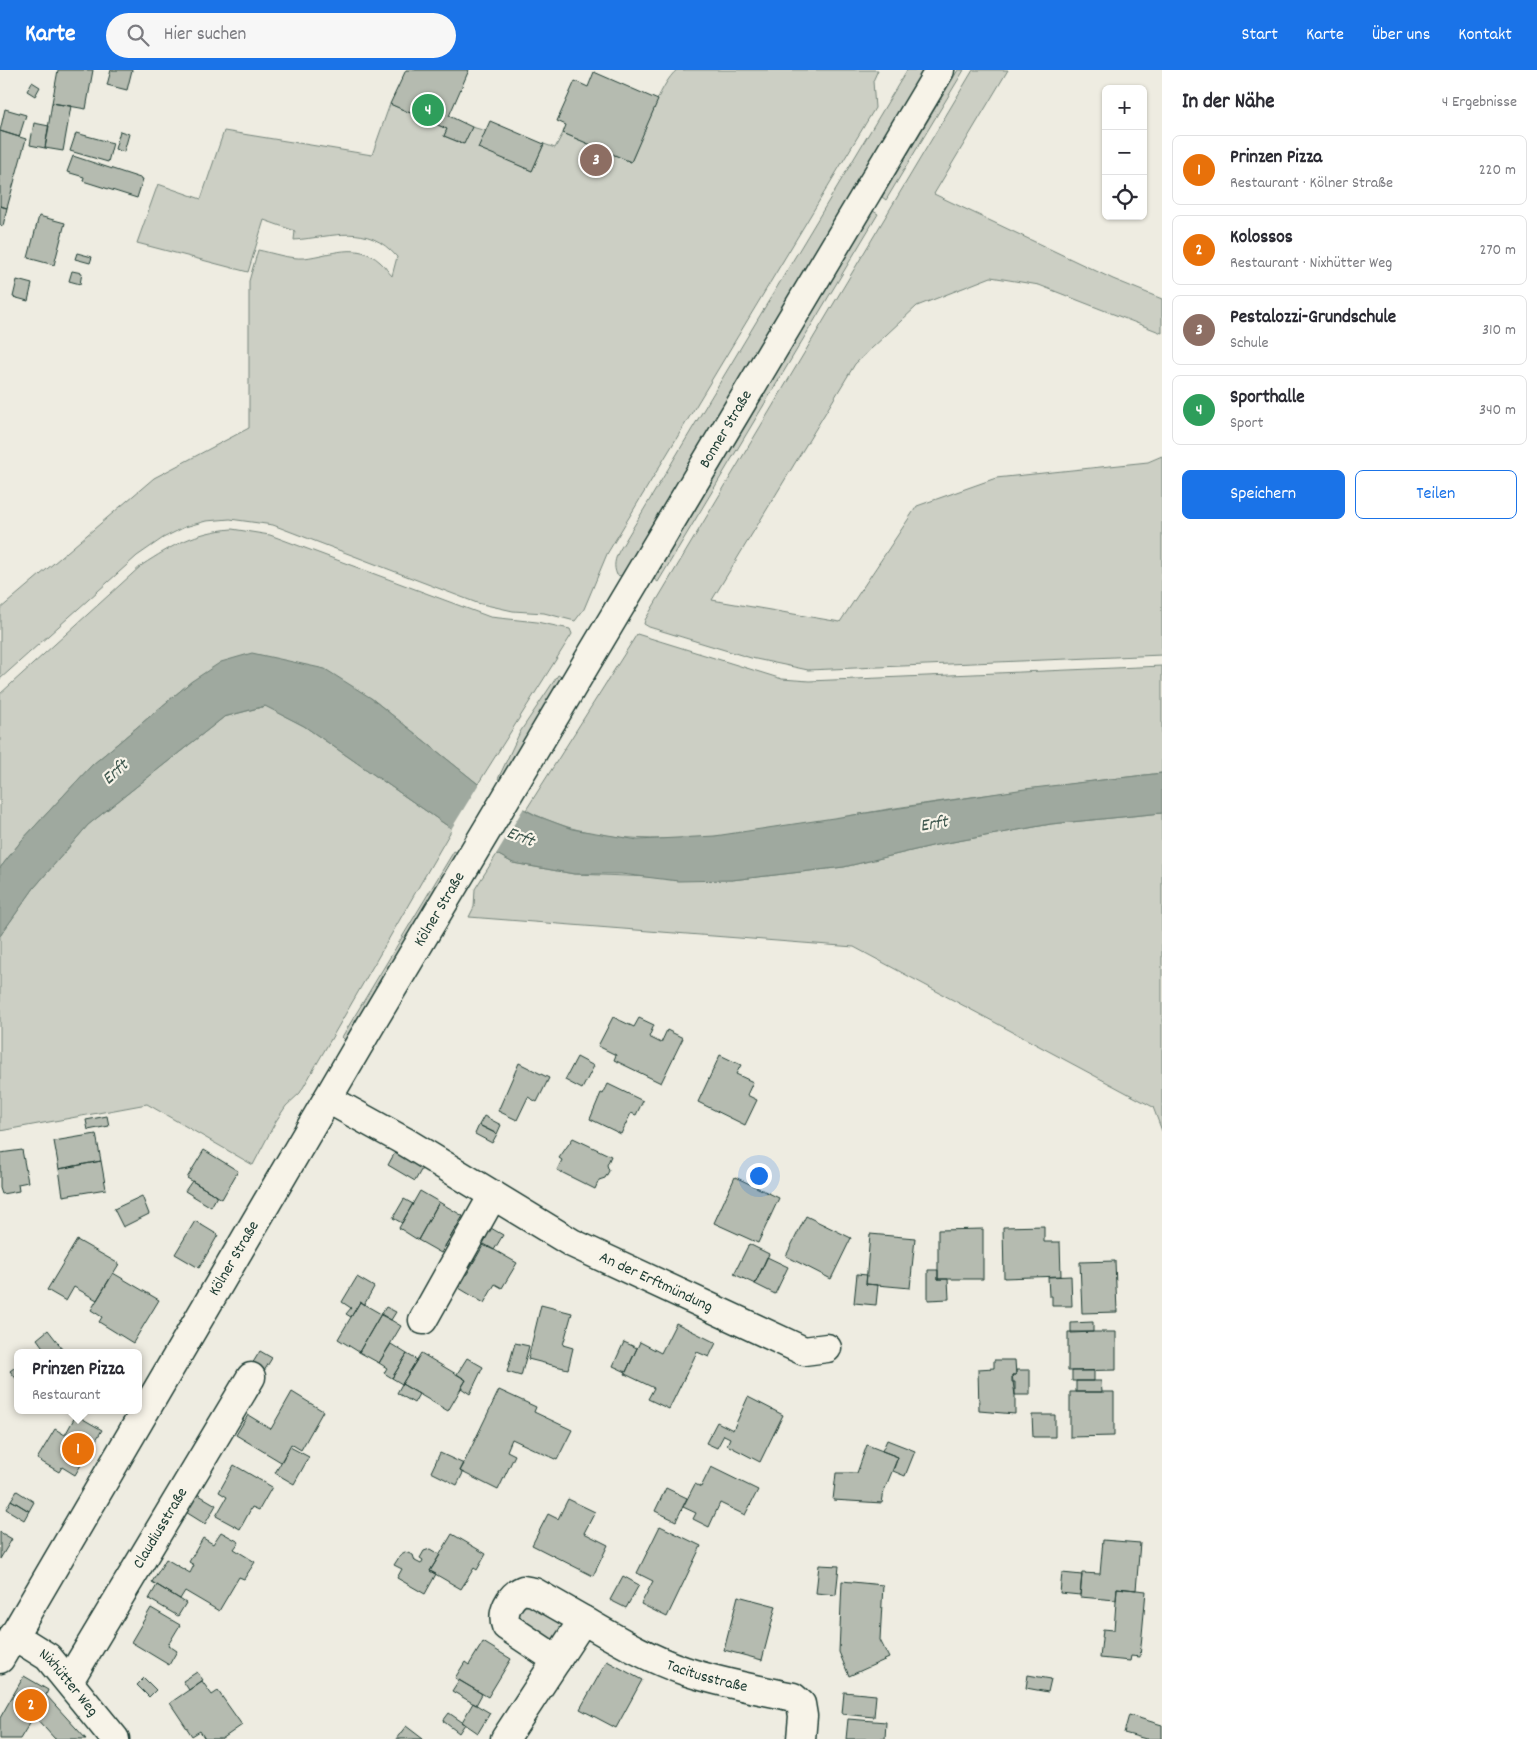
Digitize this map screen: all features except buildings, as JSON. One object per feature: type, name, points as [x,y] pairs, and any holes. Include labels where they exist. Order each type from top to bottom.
[{"type":"main road","name":"Bonner Straße","points":[[470,858],[940,70]]},
{"type":"main road","name":"Kölner Straße","points":[[142,1410],[470,858]]},
{"type":"main road","name":"An der Erftmündung","points":[[328,1099],[572,1243],[804,1351],[827,1348]]},
{"type":"main road","points":[[423,1320],[493,1195]]},
{"type":"main road","name":"Claudiusstraße","points":[[69,1681],[251,1377]]},
{"type":"main road","name":"Kölner Straße","points":[[4,1640],[139,1414]]},
{"type":"main road","name":"Tacitusstraße","points":[[557,1660],[506,1626],[505,1611],[514,1595],[523,1590],[534,1592],[635,1650],[684,1671],[793,1697],[801,1704],[803,1716],[801,1739]]},
{"type":"main road","points":[[505,1739],[583,1620]]},
{"type":"main road","name":"Nixhütter Weg","points":[[4,1640],[48,1657],[115,1739]]},
{"type":"shaded area","points":[[677,70],[878,70],[873,81],[875,108],[607,554],[584,609],[575,621],[544,613],[513,611],[477,603],[273,525],[230,519],[206,521],[185,527],[163,538],[137,556],[0,679],[0,609],[154,478],[249,428],[249,281],[258,250],[298,258],[344,251],[362,252],[380,262],[392,276],[397,257],[386,246],[374,239],[362,235],[349,234],[294,240],[295,231],[264,220],[248,272],[137,243],[158,184],[201,199],[224,131],[372,155],[390,104],[447,129],[444,136],[463,144],[472,127],[486,131],[479,147],[532,171],[544,144],[555,148],[563,133],[631,162],[657,99]]},
{"type":"shaded area","points":[[907,70],[926,70],[657,522],[621,576],[617,575],[615,563],[619,551]]},
{"type":"shaded area","points":[[958,70],[964,70],[886,200],[882,197]]},
{"type":"shaded area","points":[[973,70],[1008,70],[934,194],[1113,279],[1162,299],[1162,333],[1039,285],[991,277],[917,306],[855,364],[712,600],[840,622],[917,506],[996,478],[1148,462],[1162,456],[1162,655],[808,670],[751,658],[649,627],[644,624],[645,620]]},
{"type":"shaded area","points":[[873,211],[878,214],[658,582],[654,579]]},
{"type":"shaded area","points":[[232,529],[270,535],[490,617],[537,622],[570,629],[572,634],[478,784],[371,698],[192,681],[92,765],[22,840],[0,868],[0,694],[142,565],[164,551],[195,536]]},
{"type":"shaded area","points":[[637,634],[782,679],[809,681],[1162,666],[1162,773],[902,807],[761,831],[712,837],[662,839],[614,836],[568,827],[526,810]]},
{"type":"shaded area","points":[[558,675],[564,678],[503,782],[498,779],[520,732]]},
{"type":"shaded area","points":[[266,706],[304,726],[452,829],[300,1093],[286,1106],[276,1121],[253,1165],[147,1104],[0,1131],[0,936],[34,888],[88,825],[224,717]]},
{"type":"shaded area","points":[[1162,813],[1162,1131],[1153,1107],[854,947],[469,917],[474,907],[475,889],[497,854],[513,863],[574,874],[732,880],[844,867],[936,845],[1051,824]]},
{"type":"shaded area","points":[[454,851],[460,854],[345,1040],[342,1037]]},
{"type":"shaded area","points":[[520,1601],[563,1615],[567,1629],[553,1642],[518,1622],[515,1610]]},
{"type":"water","name":"Erft","points":[[252,653],[325,669],[371,698],[478,784],[535,815],[572,829],[638,840],[715,836],[1025,789],[1162,773],[1162,813],[1051,824],[936,845],[844,867],[732,880],[678,881],[621,874],[574,874],[513,863],[452,829],[304,726],[265,706],[224,717],[88,825],[34,888],[0,936],[0,868],[22,840],[92,765],[192,681],[221,662]]},
{"type":"pier","points":[[480,782],[525,806],[495,856],[450,831]]},
{"type":"place","name":"Sporthalle","points":[[428,110]]},
{"type":"place","name":"Pestalozzi-Grundschule","points":[[596,160]]},
{"type":"place","name":"Prinzen Pizza","points":[[78,1449]]},
{"type":"place","name":"Kolossos","points":[[31,1705]]}]
